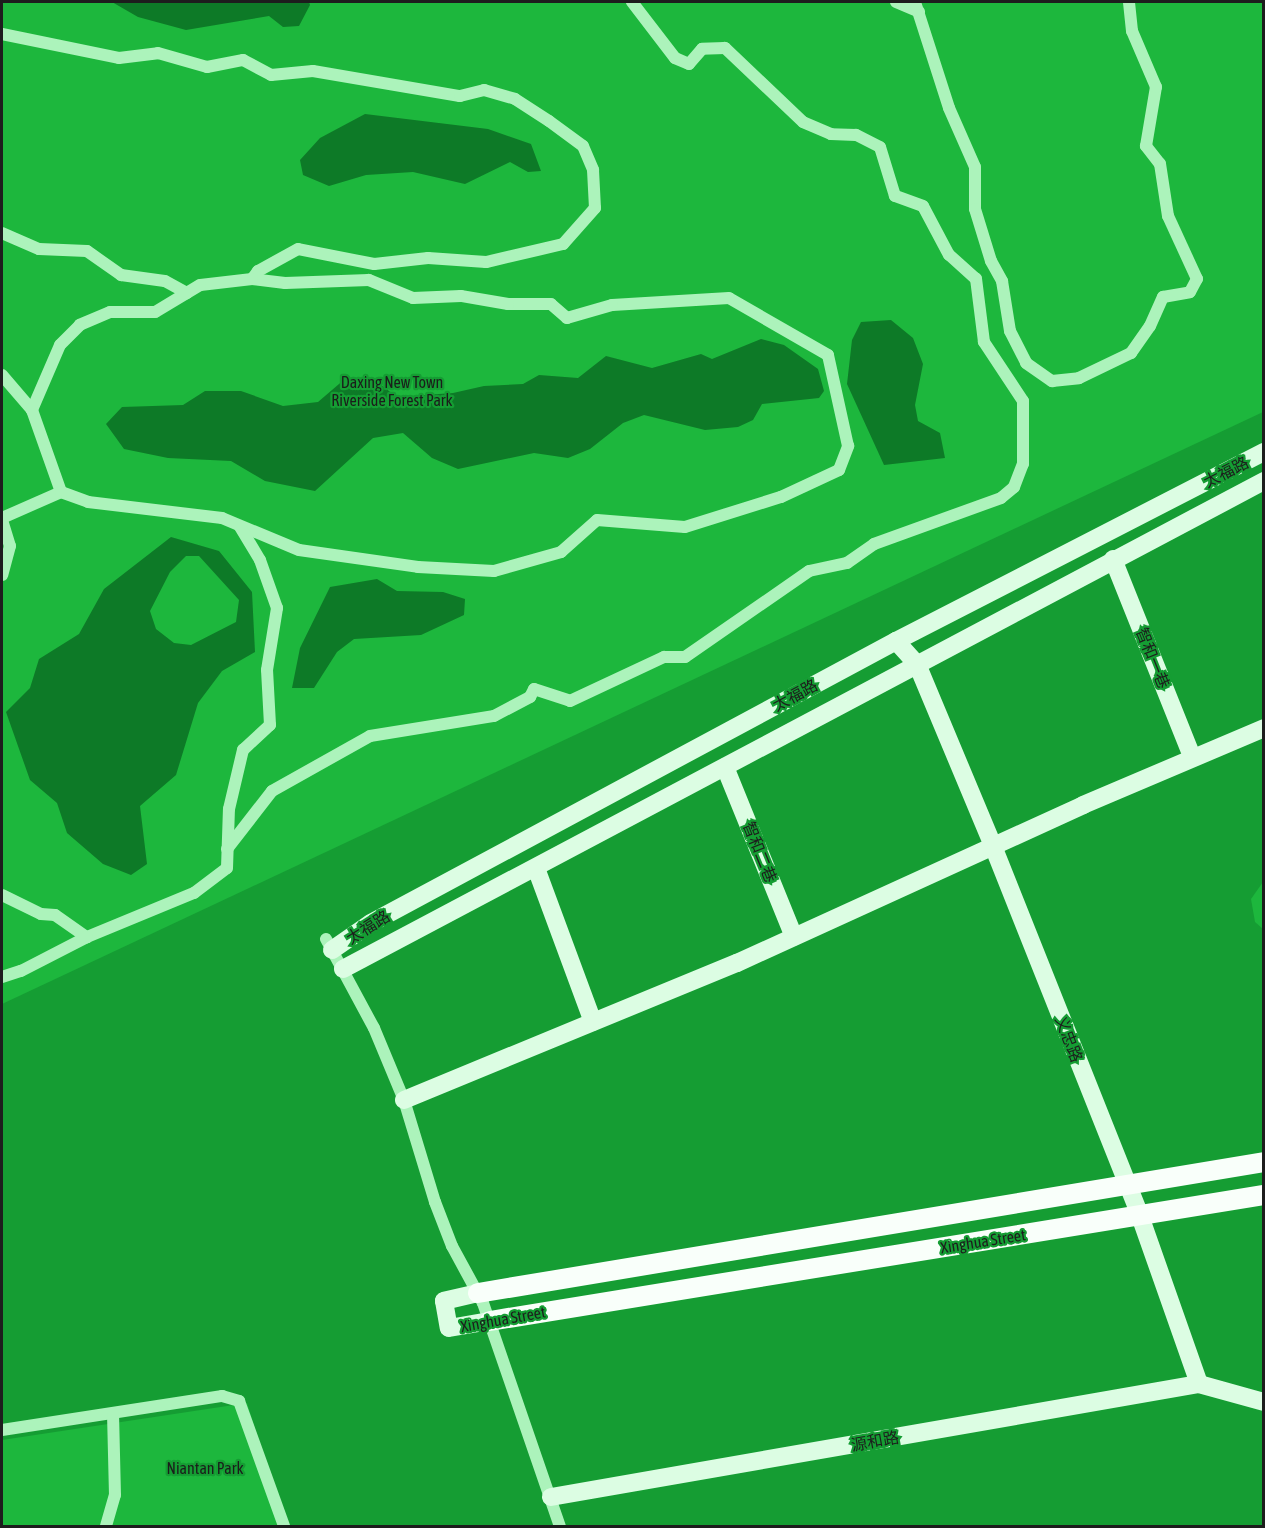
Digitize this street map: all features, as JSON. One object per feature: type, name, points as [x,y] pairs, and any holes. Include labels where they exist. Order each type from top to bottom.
[{"type":"main road","name":"Xinghua Street","points":[[478,1293],[1263,1162]]},
{"type":"main road","name":"Xinghua Street","points":[[490,1321],[1263,1194]]},
{"type":"street","points":[[227,849],[272,791],[370,736],[494,716],[530,697],[534,689],[570,701],[664,657],[685,657],[809,571],[847,563],[874,544],[1001,498],[1014,487],[1023,464],[1023,401],[984,342],[976,279],[949,255],[923,206],[895,196],[880,147],[856,135],[831,134],[803,122],[724,48],[702,49],[689,64],[675,58],[632,2]]},
{"type":"street","points":[[896,2],[917,7],[949,108],[975,167],[975,209],[987,252],[1002,281],[1010,330],[1026,363],[1052,381],[1079,378],[1131,353],[1150,326],[1163,297],[1190,292],[1197,279],[1168,216],[1160,165],[1146,146],[1156,87],[1132,31],[1129,2]]},
{"type":"street","points":[[2,34],[119,58],[158,53],[207,67],[243,60],[271,75],[313,71],[460,96],[484,90],[514,99],[549,121],[583,146],[593,170],[595,208],[563,244],[486,262],[428,258],[374,264],[298,249],[258,271],[252,279]]},
{"type":"street","points":[[2,233],[39,249],[87,251],[122,275],[165,281],[187,293]]},
{"type":"street","points":[[32,410],[60,345],[80,325],[110,312],[155,312],[200,285],[252,279],[285,283],[369,280],[413,298],[461,296],[508,304],[551,304],[567,318],[612,305],[729,298],[828,355],[848,446],[839,471],[782,497],[685,527],[597,520],[561,552],[494,571],[418,567],[299,550],[222,518],[88,502],[61,492]]},
{"type":"street","points":[[2,375],[32,410],[61,492]]},
{"type":"street","name":"太福路","points":[[329,945],[896,641],[1263,452]]},
{"type":"street","name":"太福路","points":[[342,969],[1263,481]]},
{"type":"street","points":[[2,575],[10,546],[2,519],[37,506],[61,492]]},
{"type":"street","points":[[2,976],[21,971],[87,937],[194,893],[227,868],[229,809],[243,750],[270,725],[267,670],[277,608],[260,560],[240,527]]},
{"type":"street","name":"智和一巷","points":[[1113,559],[1192,757]]},
{"type":"street","name":"义忠路","points":[[896,641],[917,664],[993,846],[1140,1216],[1198,1384]]},
{"type":"street","points":[[404,1100],[794,937],[1192,757],[1263,728]]},
{"type":"street","name":"智和二巷","points":[[726,767],[794,937]]},
{"type":"street","points":[[536,868],[593,1022]]},
{"type":"street","points":[[2,895],[41,914],[55,915],[87,937]]},
{"type":"street","points":[[329,945],[374,1028],[404,1100],[452,1246],[478,1293],[490,1321],[560,1527]]},
{"type":"street","name":"Xinghua Street","points":[[478,1293],[444,1301],[448,1329],[490,1321]]},
{"type":"street","points":[[1198,1384],[1263,1402]]},
{"type":"street","name":"源和路","points":[[551,1497],[1198,1384]]},
{"type":"street","points":[[2,1430],[222,1396],[239,1401],[284,1527]]},
{"type":"street","points":[[106,1527],[115,1495],[112,1414]]},
{"type":"green space","name":"Daxing New Town Riverside Forest Park","points":[[2,2],[1263,2],[1263,412],[2,1004]]},
{"type":"green space","points":[[1263,882],[1263,929],[1255,922],[1251,899]]},
{"type":"green space","name":"Niantan Park","points":[[247,1403],[286,1526],[2,1526],[2,1440]]},
{"type":"shaded area","points":[[112,2],[309,2],[310,5],[299,26],[283,27],[269,16],[186,30],[138,17]]},
{"type":"shaded area","points":[[365,114],[488,129],[531,144],[541,171],[528,172],[510,162],[465,184],[413,172],[366,175],[329,186],[303,175],[300,160],[320,138]]},
{"type":"shaded area","points":[[891,320],[913,338],[923,364],[915,405],[918,421],[940,433],[945,458],[884,465],[847,384],[852,340],[861,322]]},
{"type":"shaded area","points":[[761,339],[784,345],[818,369],[824,391],[819,398],[762,404],[753,420],[738,427],[705,430],[644,415],[623,423],[590,449],[568,458],[534,453],[458,469],[432,458],[403,433],[373,438],[315,491],[265,481],[231,461],[168,458],[124,449],[106,424],[122,407],[183,405],[205,391],[241,391],[283,406],[318,402],[346,378],[377,382],[397,397],[453,393],[484,386],[523,384],[539,375],[578,378],[606,356],[652,368],[701,354],[712,359]]},
{"type":"shaded area","points":[[171,537],[219,551],[252,592],[255,652],[222,671],[198,703],[176,775],[140,806],[147,864],[131,875],[103,864],[67,833],[57,803],[30,780],[6,712],[30,688],[39,659],[79,634],[104,589]],"holes":[[[186,556],[199,556],[239,600],[236,622],[191,645],[174,643],[156,629],[150,611],[170,572]]]},
{"type":"shaded area","points":[[377,579],[397,591],[443,592],[465,599],[464,615],[421,635],[354,639],[337,652],[314,688],[292,688],[300,648],[330,587]]}]
